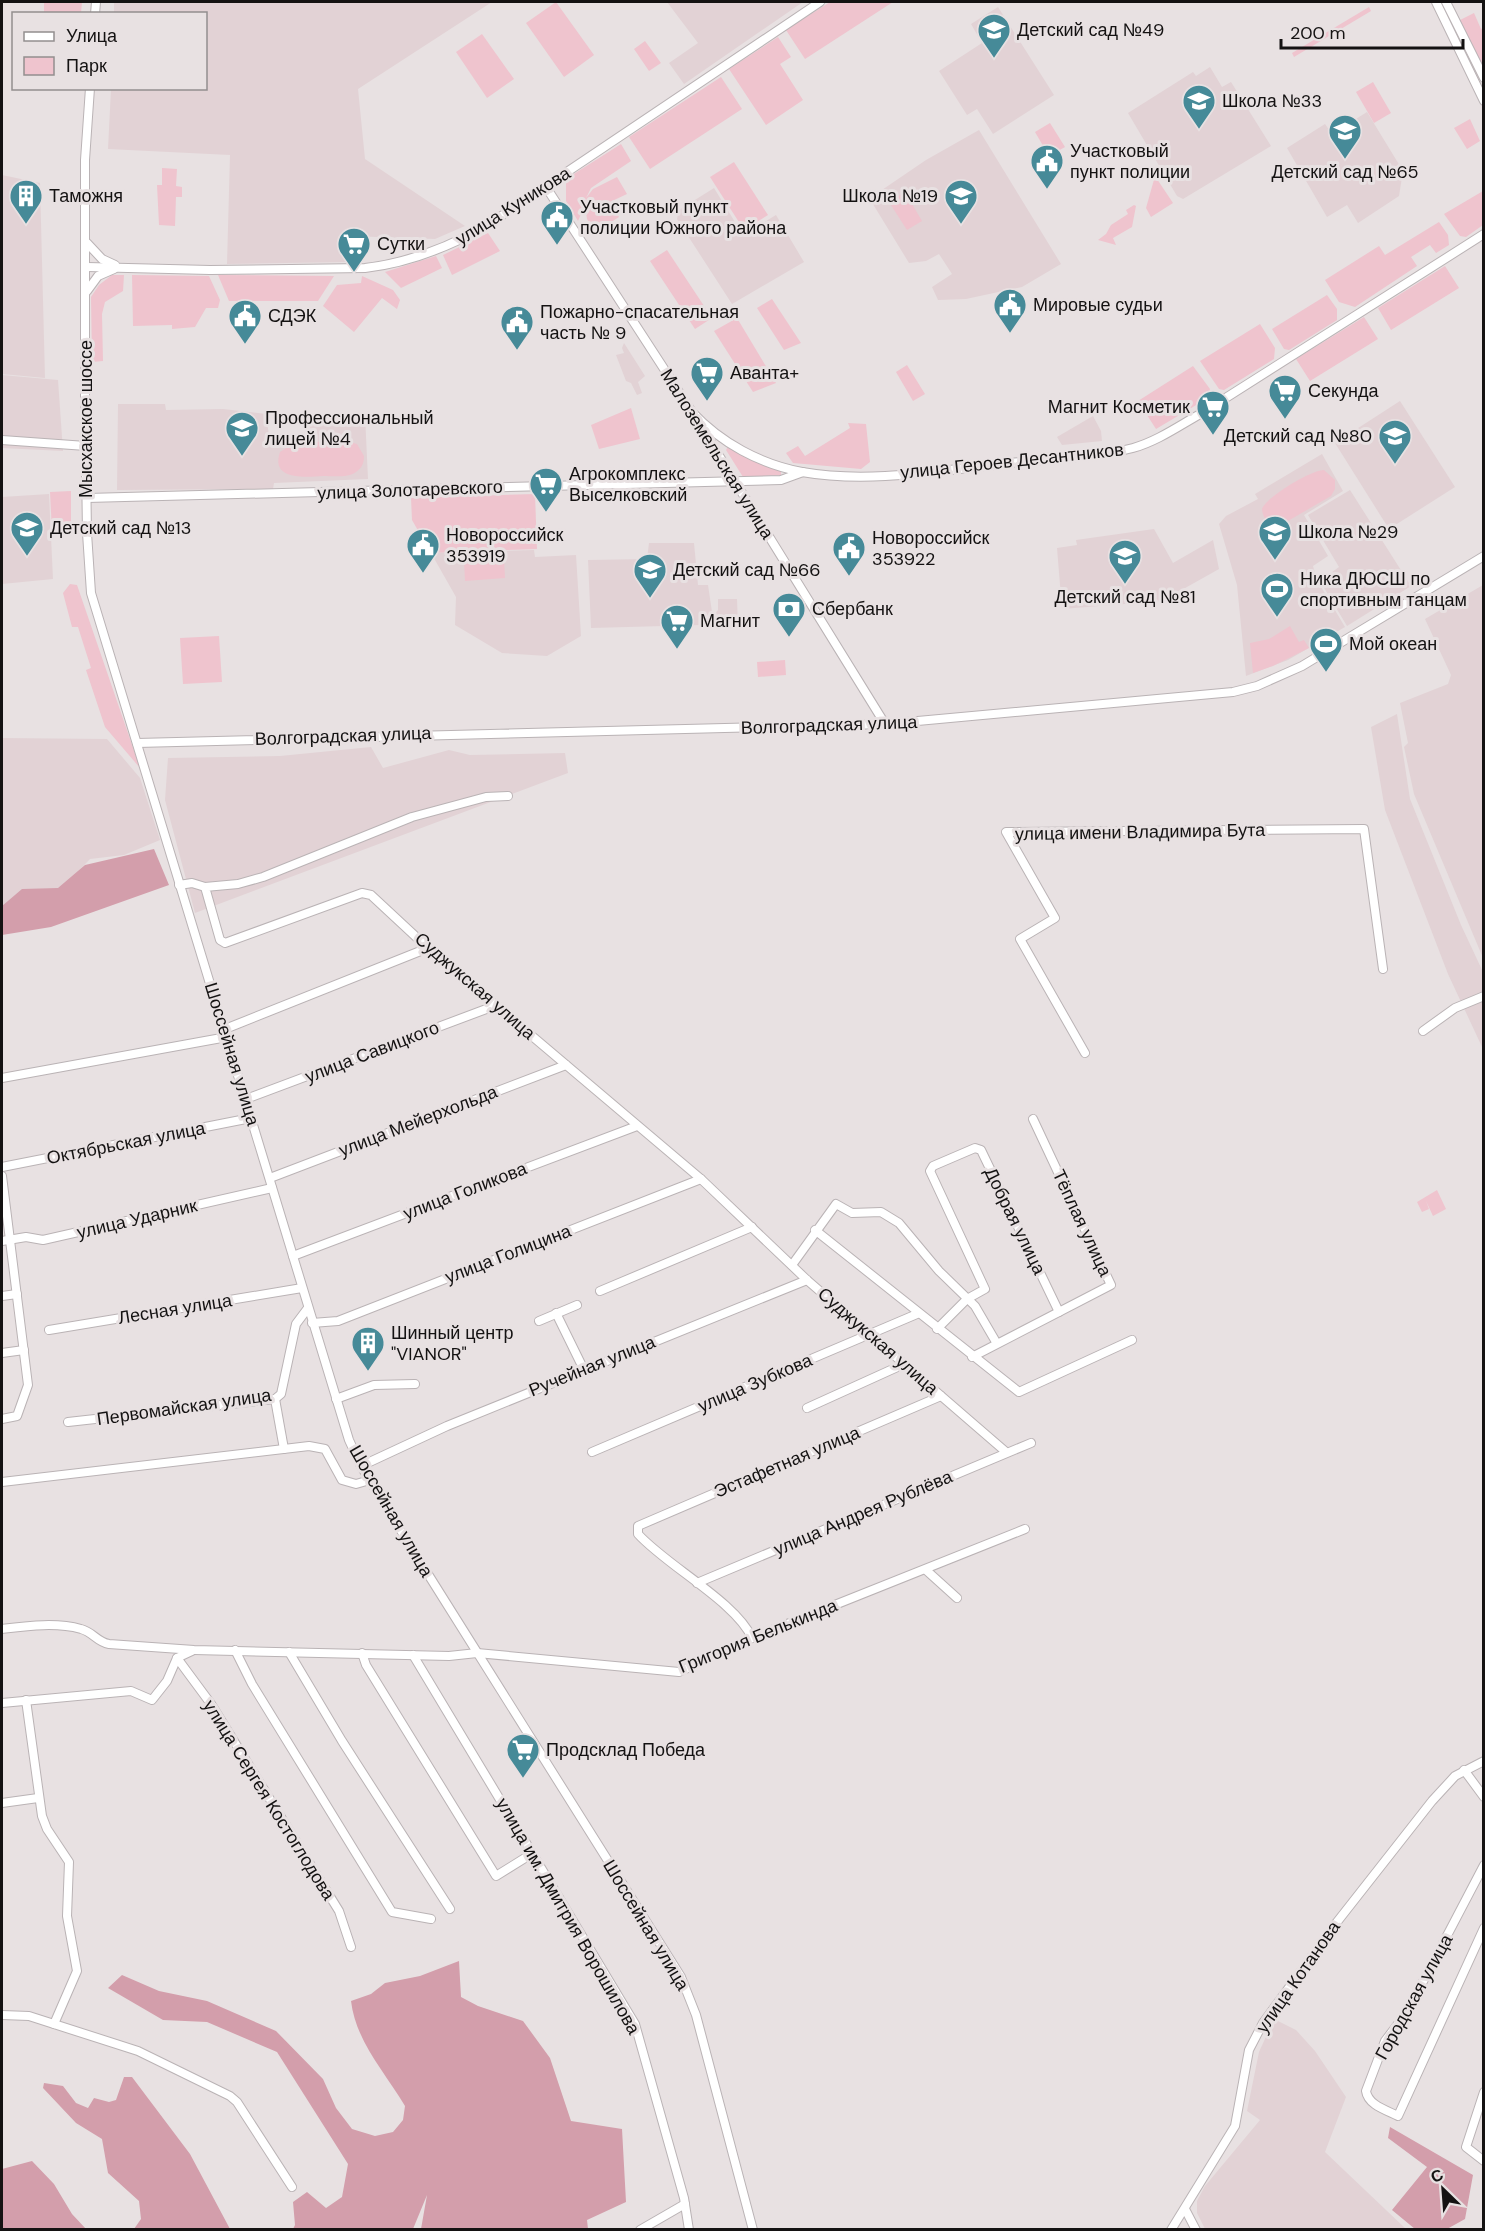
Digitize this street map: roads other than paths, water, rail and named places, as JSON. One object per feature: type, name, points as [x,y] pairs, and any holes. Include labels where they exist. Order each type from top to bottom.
[{"type":"street","name":"улица Куникова","points":[[87,267],[332,270],[389,265],[439,250],[462,239],[546,187],[820,2]]},
{"type":"street","points":[[1436,2],[1484,101]]},
{"type":"street","points":[[1446,2],[1484,78]]},
{"type":"street","name":"Мысхакское шоссе","points":[[90,90],[85,160],[87,563],[91,594],[138,742]]},
{"type":"street","name":"Малоземельская улица","points":[[546,187],[692,412],[885,724]]},
{"type":"street","name":"улица Героев Десантников","points":[[734,482],[781,480],[802,472],[878,475],[1102,454],[1136,447],[1202,413],[1484,234]]},
{"type":"street","points":[[86,242],[102,259],[121,267]]},
{"type":"street","points":[[86,293],[98,276],[121,267]]},
{"type":"street","points":[[692,412],[721,438],[760,458],[802,472]]},
{"type":"street","points":[[721,438],[718,450],[723,465]]},
{"type":"street","points":[[2,440],[86,447]]},
{"type":"street","name":"улица Золотаревского","points":[[87,498],[734,482]]},
{"type":"street","name":"Волгоградская улица","points":[[138,742],[885,724],[1138,703],[1245,689],[1302,666],[1484,556]]},
{"type":"street","name":"Шоссейная улица","points":[[138,742],[179,885],[349,1440],[361,1466],[681,1977],[696,2015],[753,2229]]},
{"type":"street","points":[[179,885],[192,883],[205,887],[238,884],[263,877],[412,817],[486,797],[508,796]]},
{"type":"street","name":"улица имени Владимира Бута","points":[[1085,1053],[1020,939],[1055,918],[1006,832],[1364,829],[1383,969]]},
{"type":"street","name":"Суджукская улица","points":[[205,887],[222,943],[365,892],[371,895],[428,948],[701,1179],[807,1280],[1006,1452]]},
{"type":"street","points":[[2,1078],[226,1033],[428,948]]},
{"type":"street","points":[[1423,1031],[1455,1008],[1484,996]]},
{"type":"street","name":"улица Савицкого","points":[[246,1099],[497,1005]]},
{"type":"street","name":"улица Мейерхольда","points":[[270,1178],[566,1065]]},
{"type":"street","name":"Октябрьская улица","points":[[2,1167],[251,1118]]},
{"type":"street","name":"Тёплая улица","points":[[972,1357],[996,1342],[1111,1286],[1033,1119]]},
{"type":"street","name":"улица Голикова","points":[[292,1256],[637,1126]]},
{"type":"street","name":"Добрая улица","points":[[967,1299],[983,1293],[985,1287],[930,1171],[933,1166],[979,1149],[1059,1312]]},
{"type":"street","name":"улица Голицина","points":[[312,1323],[338,1321],[701,1179]]},
{"type":"street","points":[[2,1180],[28,1385],[26,1397],[18,1407],[17,1416],[2,1419]]},
{"type":"street","name":"улица Ударник","points":[[2,1241],[26,1237],[43,1240],[272,1188]]},
{"type":"street","points":[[792,1265],[815,1230],[836,1204],[852,1213],[881,1212],[899,1223],[980,1312],[996,1342]]},
{"type":"street","points":[[600,1290],[752,1227]]},
{"type":"street","points":[[815,1230],[917,1314],[1019,1392],[1132,1340]]},
{"type":"street","name":"Ручейная улица","points":[[361,1466],[447,1426],[807,1280]]},
{"type":"street","name":"Лесная улица","points":[[49,1330],[302,1288]]},
{"type":"street","points":[[2,1296],[17,1294]]},
{"type":"street","points":[[938,1329],[967,1299]]},
{"type":"street","points":[[539,1321],[577,1305]]},
{"type":"street","name":"Первомайская улица","points":[[68,1422],[275,1398],[281,1394],[296,1324],[308,1308]]},
{"type":"street","points":[[556,1313],[584,1370]]},
{"type":"street","name":"улица Зубкова","points":[[592,1452],[870,1336],[917,1314]]},
{"type":"street","points":[[2,1353],[24,1350]]},
{"type":"street","points":[[807,1408],[904,1364]]},
{"type":"street","points":[[336,1399],[374,1385],[415,1384]]},
{"type":"street","name":"Эстафетная улица","points":[[697,1583],[655,1553],[636,1530],[642,1523],[941,1396]]},
{"type":"street","points":[[275,1398],[284,1449]]},
{"type":"street","name":"улица Андрея Рублёва","points":[[697,1583],[1031,1443]]},
{"type":"street","points":[[2,1482],[309,1446],[325,1449],[342,1480],[356,1484],[370,1480]]},
{"type":"street","name":"Григория Белькинда","points":[[2,1629],[28,1625],[69,1626],[84,1630],[98,1642],[194,1650],[449,1656],[477,1653],[679,1672],[752,1638],[1025,1529]]},
{"type":"street","points":[[926,1570],[957,1598]]},
{"type":"street","points":[[697,1583],[743,1622],[752,1638]]},
{"type":"street","points":[[2,1703],[131,1691],[152,1700],[167,1681],[177,1658],[194,1650]]},
{"type":"street","points":[[235,1650],[252,1684],[392,1912],[431,1919]]},
{"type":"street","points":[[289,1652],[342,1741],[450,1909]]},
{"type":"street","points":[[362,1653],[366,1665],[496,1876],[533,1853]]},
{"type":"street","name":"улица им. Дмитрия Ворошилова","points":[[413,1655],[635,2024],[685,2204],[689,2229]]},
{"type":"street","name":"улица Сергея Костоглодова","points":[[177,1658],[211,1704],[339,1911],[351,1947]]},
{"type":"street","points":[[26,1700],[38,1798],[47,1829],[69,1862],[67,1916],[77,1971],[54,2024]]},
{"type":"street","name":"улица Котанова","points":[[1172,2229],[1235,2126],[1249,2050],[1263,2023],[1337,1922],[1432,1801],[1464,1770],[1484,1761]]},
{"type":"street","points":[[1464,1770],[1484,1797]]},
{"type":"street","points":[[2,1803],[38,1798]]},
{"type":"street","name":"Городская улица","points":[[1484,1865],[1407,2013],[1385,2041],[1366,2091],[1367,2098],[1372,2103],[1398,2116],[1484,1928]]},
{"type":"street","points":[[2,2015],[29,2016],[151,2057],[230,2096],[237,2102],[292,2187]]},
{"type":"street","points":[[1484,2092],[1466,2147],[1484,2161]]},
{"type":"street","points":[[640,2229],[685,2204]]},
{"type":"street","points":[[1185,2209],[1196,2229]]},
{"type":"place","name":"Детский сад №49","points":[[994,59]]},
{"type":"place","name":"Школа №33","points":[[1199,130]]},
{"type":"place","name":"Детский сад №65","points":[[1345,160]]},
{"type":"place","name":"Участковый пункт полиции","points":[[1047,190]]},
{"type":"place","name":"Таможня","points":[[26,225]]},
{"type":"place","name":"Школа №19","points":[[961,225]]},
{"type":"place","name":"Участковый пункт полиции Южного района","points":[[557,246]]},
{"type":"place","name":"Сутки","points":[[354,273]]},
{"type":"place","name":"Мировые судьи","points":[[1010,334]]},
{"type":"place","name":"СДЭК","points":[[245,345]]},
{"type":"place","name":"Пожарно-спасательная часть № 9","points":[[517,351]]},
{"type":"place","name":"Аванта+","points":[[707,402]]},
{"type":"place","name":"Секунда","points":[[1285,420]]},
{"type":"place","name":"Магнит Косметик","points":[[1213,436]]},
{"type":"place","name":"Профессиональный лицей №4","points":[[242,457]]},
{"type":"place","name":"Детский сад №80","points":[[1395,465]]},
{"type":"place","name":"Агрокомплекс Выселковский","points":[[546,513]]},
{"type":"place","name":"Детский сад №13","points":[[27,557]]},
{"type":"place","name":"Школа №29","points":[[1275,561]]},
{"type":"place","name":"Новороссийск 353919","points":[[423,574]]},
{"type":"place","name":"Новороссийск 353922","points":[[849,577]]},
{"type":"place","name":"Детский сад №81","points":[[1125,585]]},
{"type":"place","name":"Детский сад №66","points":[[650,599]]},
{"type":"place","name":"Ника ДЮСШ по спортивным танцам","points":[[1277,618]]},
{"type":"place","name":"Сбербанк","points":[[789,638]]},
{"type":"place","name":"Магнит","points":[[677,650]]},
{"type":"place","name":"Мой океан","points":[[1326,673]]},
{"type":"place","name":"Шинный центр \"VIANOR\"","points":[[368,1372]]},
{"type":"place","name":"Продсклад Победа","points":[[523,1779]]}]
